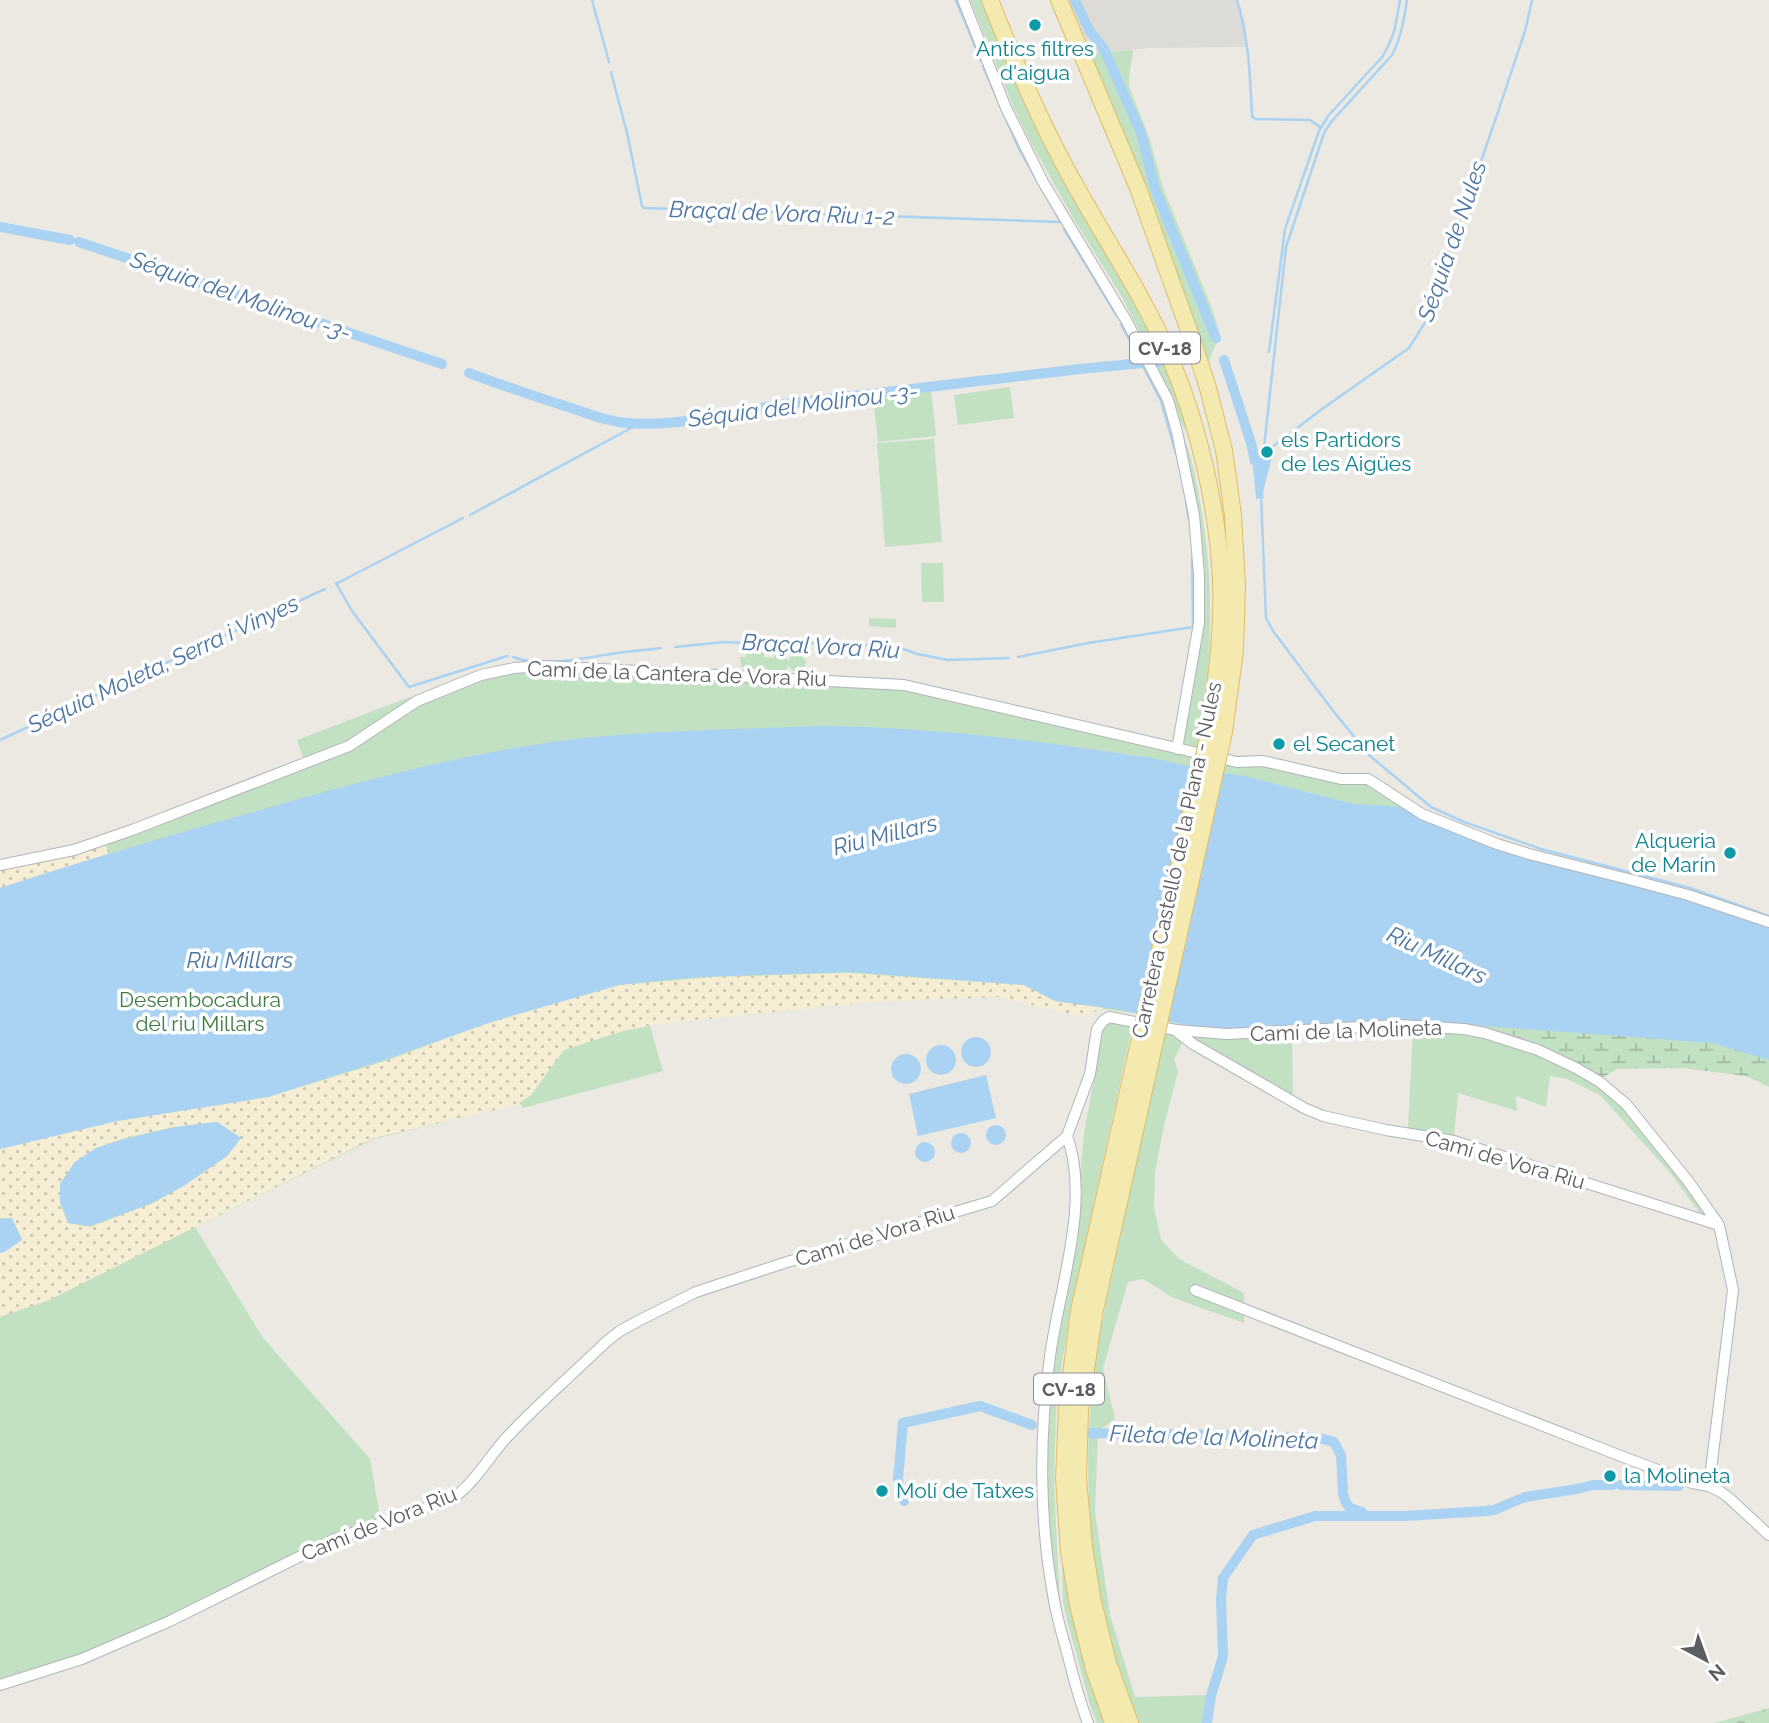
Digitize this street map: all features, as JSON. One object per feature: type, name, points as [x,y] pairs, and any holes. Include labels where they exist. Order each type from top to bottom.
[{"type":"main road","name":"Carretera Castelló de la Plana - Nules","points":[[990,0],[1018,70],[1059,156],[1154,321],[1171,361],[1201,449],[1214,514],[1221,581],[1217,730]]},
{"type":"main road","name":"Carretera Castelló de la Plana - Nules","points":[[1059,0],[1138,188],[1193,342],[1224,450],[1233,515],[1237,585],[1235,651],[1143,1058]]},
{"type":"main road","name":"CV-18","points":[[1113,1723],[1094,1669],[1078,1605],[1069,1552],[1064,1479],[1066,1419],[1079,1311],[1143,1058]]},
{"type":"main road","name":"CV-18","points":[[1130,1723],[1108,1663],[1093,1602],[1084,1548],[1079,1478],[1080,1412],[1094,1314],[1143,1058]]},
{"type":"street","points":[[963,0],[1006,108],[1055,202],[1126,320],[1168,400],[1195,523],[1199,575],[1199,623],[1177,749]]},
{"type":"street","name":"Camí de la Cantera de Vora Riu","points":[[2,864],[74,850],[215,799],[349,746],[417,701],[481,675],[514,668],[543,666],[904,685],[1237,762],[1263,761],[1341,779],[1368,779],[1422,814],[1497,845],[1688,895],[1769,922]]},
{"type":"street","name":"Camí de Vora Riu","points":[[0,1685],[82,1659],[170,1621],[335,1539],[452,1499],[472,1481],[508,1436],[607,1341],[620,1331],[676,1301],[720,1284],[992,1201],[1067,1136],[1090,1074],[1097,1029],[1102,1021],[1110,1017],[1176,1030],[1193,1044],[1304,1108],[1323,1116],[1454,1142],[1719,1225]]},
{"type":"street","name":"Camí de la Molineta","points":[[1176,1030],[1227,1034],[1399,1025],[1464,1028],[1507,1040],[1576,1068],[1600,1082],[1626,1104],[1688,1181],[1719,1225],[1733,1290],[1709,1486]]},
{"type":"street","points":[[1067,1136],[1077,1182],[1072,1235],[1050,1356],[1043,1427],[1043,1489],[1046,1542],[1054,1600],[1080,1702],[1088,1723]]},
{"type":"street","points":[[1195,1290],[1613,1453],[1692,1483],[1709,1486],[1729,1498],[1769,1535]]},
{"type":"shaded area","points":[[1065,0],[1237,0],[1248,47],[1149,48],[1087,54]]},
{"type":"green space","points":[[970,0],[983,0],[1164,359],[1189,431],[1182,425],[1173,398],[1122,297],[1029,139]]},
{"type":"green space","points":[[1133,52],[1129,86],[1150,140],[1163,188],[1213,311],[1220,336],[1210,360],[1207,361],[1088,54]]},
{"type":"green space","points":[[1010,387],[1014,418],[958,425],[954,395]]},
{"type":"green space","points":[[931,389],[936,436],[878,442],[873,395]]},
{"type":"green space","points":[[1179,430],[1194,470],[1204,527],[1210,591],[1209,656],[1196,751],[1179,743],[1200,576]]},
{"type":"green space","points":[[934,439],[942,542],[885,547],[877,443]]},
{"type":"green space","points":[[921,563],[943,563],[944,602],[922,602]]},
{"type":"green space","points":[[869,618],[896,619],[896,628],[869,626]]},
{"type":"green space","points":[[740,646],[764,647],[764,657],[774,658],[774,648],[787,649],[787,661],[794,654],[800,654],[806,661],[805,665],[798,672],[787,664],[787,671],[741,667],[740,657],[746,657],[746,649]]},
{"type":"green space","name":"Riu Millars","points":[[514,669],[889,685],[1265,764],[1367,782],[1420,817],[1769,926],[1769,1087],[1747,1076],[1683,1068],[1617,1069],[1602,1078],[1469,1025],[1195,1028],[1132,1013],[1055,1002],[1025,986],[746,976],[580,1044],[650,1026],[663,1071],[523,1108],[520,1103],[374,1139],[195,1227],[263,1338],[370,1459],[381,1522],[82,1657],[0,1683],[0,869],[58,856],[349,747],[418,703],[462,683]]},
{"type":"green space","points":[[410,697],[415,701],[348,746],[305,763],[297,740]]},
{"type":"green space","points":[[1109,1021],[1133,1024],[1071,1308],[1061,1369],[1056,1412],[1054,1484],[1060,1605],[1056,1598],[1047,1504],[1047,1422],[1053,1354],[1075,1230],[1084,1133],[1101,1034]]},
{"type":"green space","points":[[1470,1025],[1712,1042],[1769,1061],[1769,1069],[1757,1081],[1746,1076],[1684,1068],[1618,1068],[1601,1079]]},
{"type":"green space","points":[[1413,1028],[1463,1030],[1536,1052],[1576,1071],[1624,1106],[1710,1216],[1699,1212],[1672,1175],[1600,1095],[1567,1079],[1550,1076],[1546,1107],[1516,1096],[1517,1111],[1458,1093],[1454,1136],[1408,1128]]},
{"type":"green space","points":[[1164,1030],[1183,1041],[1174,1059],[1178,1072],[1155,1172],[1154,1207],[1161,1240],[1179,1259],[1244,1293],[1244,1323],[1172,1297],[1143,1279],[1128,1282],[1103,1368],[1115,1419],[1098,1431],[1095,1512],[1110,1615],[1135,1697],[1211,1695],[1207,1723],[1138,1723],[1107,1630],[1091,1535],[1088,1487],[1092,1390],[1098,1341]]},
{"type":"green space","points":[[1179,1032],[1292,1033],[1293,1101]]},
{"type":"green space","points":[[1061,1528],[1106,1723],[1097,1723],[1091,1708],[1066,1616],[1063,1602]]},
{"type":"green space","points":[[1769,1708],[1769,1723],[1715,1723]]},
{"type":"sand","points":[[103,843],[109,851],[106,855],[0,888],[0,866]]},
{"type":"sand","points":[[849,973],[1024,985],[1055,1001],[1103,1008],[1082,1017],[999,997],[866,1002],[651,1025],[623,1031],[564,1050],[531,1095],[516,1105],[374,1138],[49,1300],[0,1317],[0,1253],[22,1239],[12,1218],[0,1218],[0,1149],[117,1121],[268,1097],[385,1061],[491,1022],[619,985],[714,977]],"holes":[[[217,1122],[241,1138],[227,1156],[153,1203],[90,1227],[68,1223],[60,1203],[60,1184],[75,1162],[96,1148],[125,1138],[174,1127]]]},
{"type":"water","points":[[1249,450],[1256,450],[1257,456],[1272,457],[1263,492],[1264,498],[1256,499]]},
{"type":"water","name":"Riu Millars","points":[[821,726],[997,737],[1147,757],[1245,776],[1353,804],[1402,807],[1458,835],[1522,858],[1687,900],[1769,927],[1769,1060],[1712,1043],[1429,1022],[1344,1022],[1235,1030],[1197,1028],[1122,1010],[1055,1001],[1024,985],[849,972],[697,977],[619,985],[491,1022],[268,1097],[117,1121],[0,1149],[0,888],[127,848],[334,789],[499,751],[613,735]]},
{"type":"water","points":[[976,1037],[987,1041],[991,1052],[987,1063],[976,1067],[965,1063],[961,1052],[965,1041]]},
{"type":"water","points":[[941,1045],[952,1049],[956,1060],[952,1071],[941,1075],[930,1071],[926,1060],[930,1049]]},
{"type":"water","points":[[906,1054],[917,1058],[921,1069],[917,1080],[906,1084],[895,1080],[891,1069],[895,1058]]},
{"type":"water","points":[[986,1075],[996,1118],[918,1136],[909,1094]]},
{"type":"water","points":[[217,1122],[241,1138],[227,1156],[185,1185],[152,1203],[90,1226],[68,1223],[60,1202],[60,1184],[75,1162],[96,1148],[125,1139],[175,1127]]},
{"type":"water","points":[[992,1125],[1000,1125],[1006,1135],[1000,1145],[992,1145],[986,1139],[986,1131]]},
{"type":"water","points":[[957,1133],[965,1133],[971,1143],[965,1153],[957,1153],[951,1147],[951,1139]]},
{"type":"water","points":[[921,1142],[929,1142],[935,1152],[929,1162],[921,1162],[915,1156],[915,1148]]},
{"type":"water","points":[[12,1218],[22,1240],[0,1253],[0,1219]]},
{"type":"waterway","name":"Braçal de Vora Riu 1-2","points":[[592,0],[609,62]]},
{"type":"waterway","points":[[956,0],[981,61]]},
{"type":"waterway","points":[[1075,0],[1089,30],[1104,49],[1141,133],[1155,189],[1216,338]]},
{"type":"waterway","points":[[1237,0],[1250,72],[1252,116],[1255,119],[1310,120],[1320,127]]},
{"type":"waterway","points":[[1269,352],[1285,229],[1319,131],[1328,116],[1383,56],[1395,28],[1400,0]]},
{"type":"waterway","points":[[1263,457],[1286,247],[1324,133],[1392,55],[1400,35],[1407,0]]},
{"type":"waterway","name":"Séquia de Nules","points":[[1263,454],[1409,348],[1426,321],[1525,31],[1532,0]]},
{"type":"waterway","points":[[983,66],[1019,149],[1060,221]]},
{"type":"waterway","name":"Braçal de Vora Riu 1-2","points":[[611,72],[644,208],[1060,222]]},
{"type":"waterway","name":"Séquia del Molinou -3-","points":[[0,227],[70,240]]},
{"type":"waterway","name":"Braçal de Vora Riu 1-2","points":[[1064,229],[1117,316]]},
{"type":"waterway","name":"Séquia del Molinou -3-","points":[[79,242],[442,364]]},
{"type":"waterway","name":"Braçal de Vora Riu 1-2","points":[[1121,324],[1161,401],[1176,454]]},
{"type":"waterway","points":[[1224,360],[1255,461]]},
{"type":"waterway","name":"Séquia del Molinou -3-","points":[[1157,362],[1163,362]]},
{"type":"waterway","name":"Séquia del Molinou -3-","points":[[469,373],[599,417],[645,424],[702,419],[776,405],[1143,363]]},
{"type":"waterway","name":"Séquia Moleta, Serra i Vinyes","points":[[470,515],[631,428],[646,424]]},
{"type":"waterway","points":[[1261,495],[1266,618],[1273,631],[1369,755],[1431,807],[1464,822],[1541,849],[1690,888],[1769,916]]},
{"type":"waterway","name":"Braçal de Vora Riu 1-2","points":[[1186,502],[1189,520]]},
{"type":"waterway","name":"Séquia Moleta, Serra i Vinyes","points":[[336,584],[463,518]]},
{"type":"waterway","name":"Braçal de Vora Riu 1-2","points":[[1192,558],[1193,624]]},
{"type":"waterway","name":"Braçal Vora Riu","points":[[336,583],[352,611],[409,687],[507,656]]},
{"type":"waterway","name":"Séquia Moleta, Serra i Vinyes","points":[[0,740],[325,589]]},
{"type":"waterway","name":"Braçal Vora Riu","points":[[1018,657],[1193,627]]},
{"type":"waterway","name":"Braçal Vora Riu","points":[[675,647],[724,642],[788,645],[809,643],[895,646],[917,654],[948,660],[1009,658]]},
{"type":"waterway","name":"Braçal Vora Riu","points":[[513,657],[550,662],[661,648]]},
{"type":"waterway","name":"Fileta de la Molineta","points":[[904,1501],[898,1479],[903,1423],[980,1406],[1032,1425]]},
{"type":"waterway","name":"Fileta de la Molineta","points":[[1090,1433],[1312,1438],[1334,1442],[1341,1455],[1346,1503],[1350,1508],[1362,1512]]},
{"type":"waterway","points":[[1207,1723],[1211,1696],[1223,1656],[1223,1578],[1253,1535],[1315,1516],[1405,1516],[1486,1511],[1525,1497],[1593,1485],[1613,1485]]},
{"type":"waterway","points":[[1621,1485],[1679,1486]]},
{"type":"place","name":"Antics filtres d'aigua","points":[[1035,25]]},
{"type":"place","name":"els Partidors de les Aigües","points":[[1267,452]]},
{"type":"place","name":"el Secanet","points":[[1279,744]]},
{"type":"place","name":"Alqueria de Marín","points":[[1730,853]]},
{"type":"place","name":"la Molineta","points":[[1610,1476]]},
{"type":"place","name":"Molí de Tatxes","points":[[882,1491]]},
{"type":"park label","name":"Desembocadura del riu Millars","points":[[200,1012]]}]
